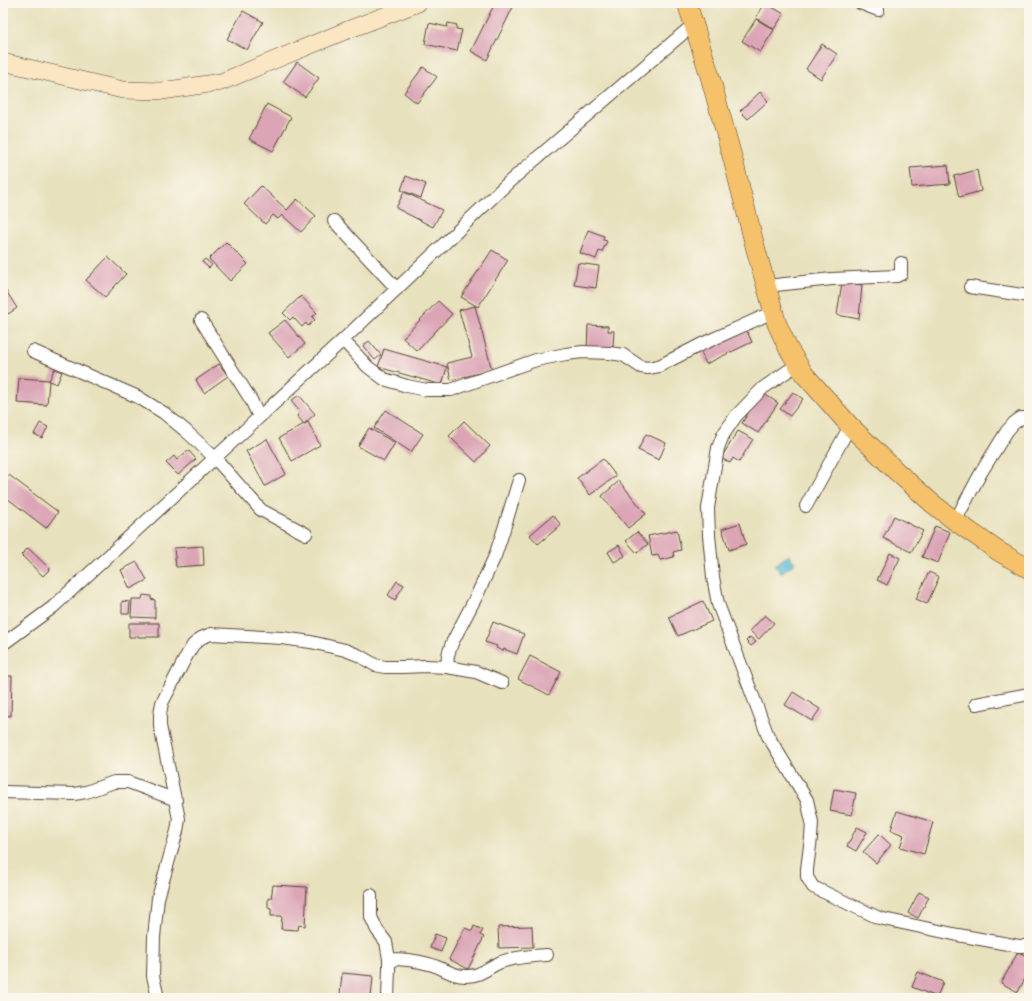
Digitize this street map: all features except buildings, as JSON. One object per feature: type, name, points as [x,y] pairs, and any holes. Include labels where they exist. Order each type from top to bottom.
[{"type":"main road","points":[[3,62],[123,90],[162,92],[221,82],[418,3]]},
{"type":"main road","points":[[688,3],[732,156],[773,312],[788,348],[804,374],[850,426],[896,471],[933,504],[955,521],[998,551],[1029,569]]},
{"type":"street","points":[[860,3],[878,10]]},
{"type":"street","points":[[3,644],[53,608],[343,340],[510,181],[694,24]]},
{"type":"street","points":[[334,221],[397,289]]},
{"type":"street","points":[[766,286],[832,278],[897,276],[901,274],[901,263]]},
{"type":"street","points":[[970,287],[1029,296]]},
{"type":"street","points":[[343,340],[368,367],[384,379],[426,390],[451,390],[536,360],[583,352],[623,355],[641,367],[648,368],[659,366],[700,345],[773,312]]},
{"type":"street","points":[[201,320],[251,400],[259,417]]},
{"type":"street","points":[[32,351],[138,397],[169,417],[215,458],[261,510],[306,534]]},
{"type":"street","points":[[798,364],[763,388],[736,416],[724,435],[718,448],[708,508],[713,577],[718,604],[768,736],[808,800],[812,822],[807,877],[813,888],[879,918],[958,935],[1019,946],[1029,946]]},
{"type":"street","points":[[955,521],[982,471],[1007,431],[1021,418],[1029,418]]},
{"type":"street","points":[[806,506],[850,426]]},
{"type":"street","points":[[447,667],[448,654],[452,643],[495,556],[519,480]]},
{"type":"street","points":[[158,998],[153,976],[154,937],[158,898],[177,831],[179,818],[160,726],[160,714],[162,703],[193,645],[201,638],[211,634],[282,638],[311,642],[352,652],[358,654],[375,665],[384,667],[447,667],[476,672],[502,683]]},
{"type":"street","points":[[976,704],[1029,694]]},
{"type":"street","points":[[3,792],[74,794],[86,792],[114,782],[128,782],[176,800]]},
{"type":"street","points":[[371,895],[372,917],[377,930],[386,942],[389,959],[388,998]]},
{"type":"street","points":[[389,959],[409,960],[430,964],[457,976],[466,976],[477,975],[499,963],[509,960],[547,954]]},
{"type":"water","points":[[789,555],[795,563],[781,573],[775,565]]}]
